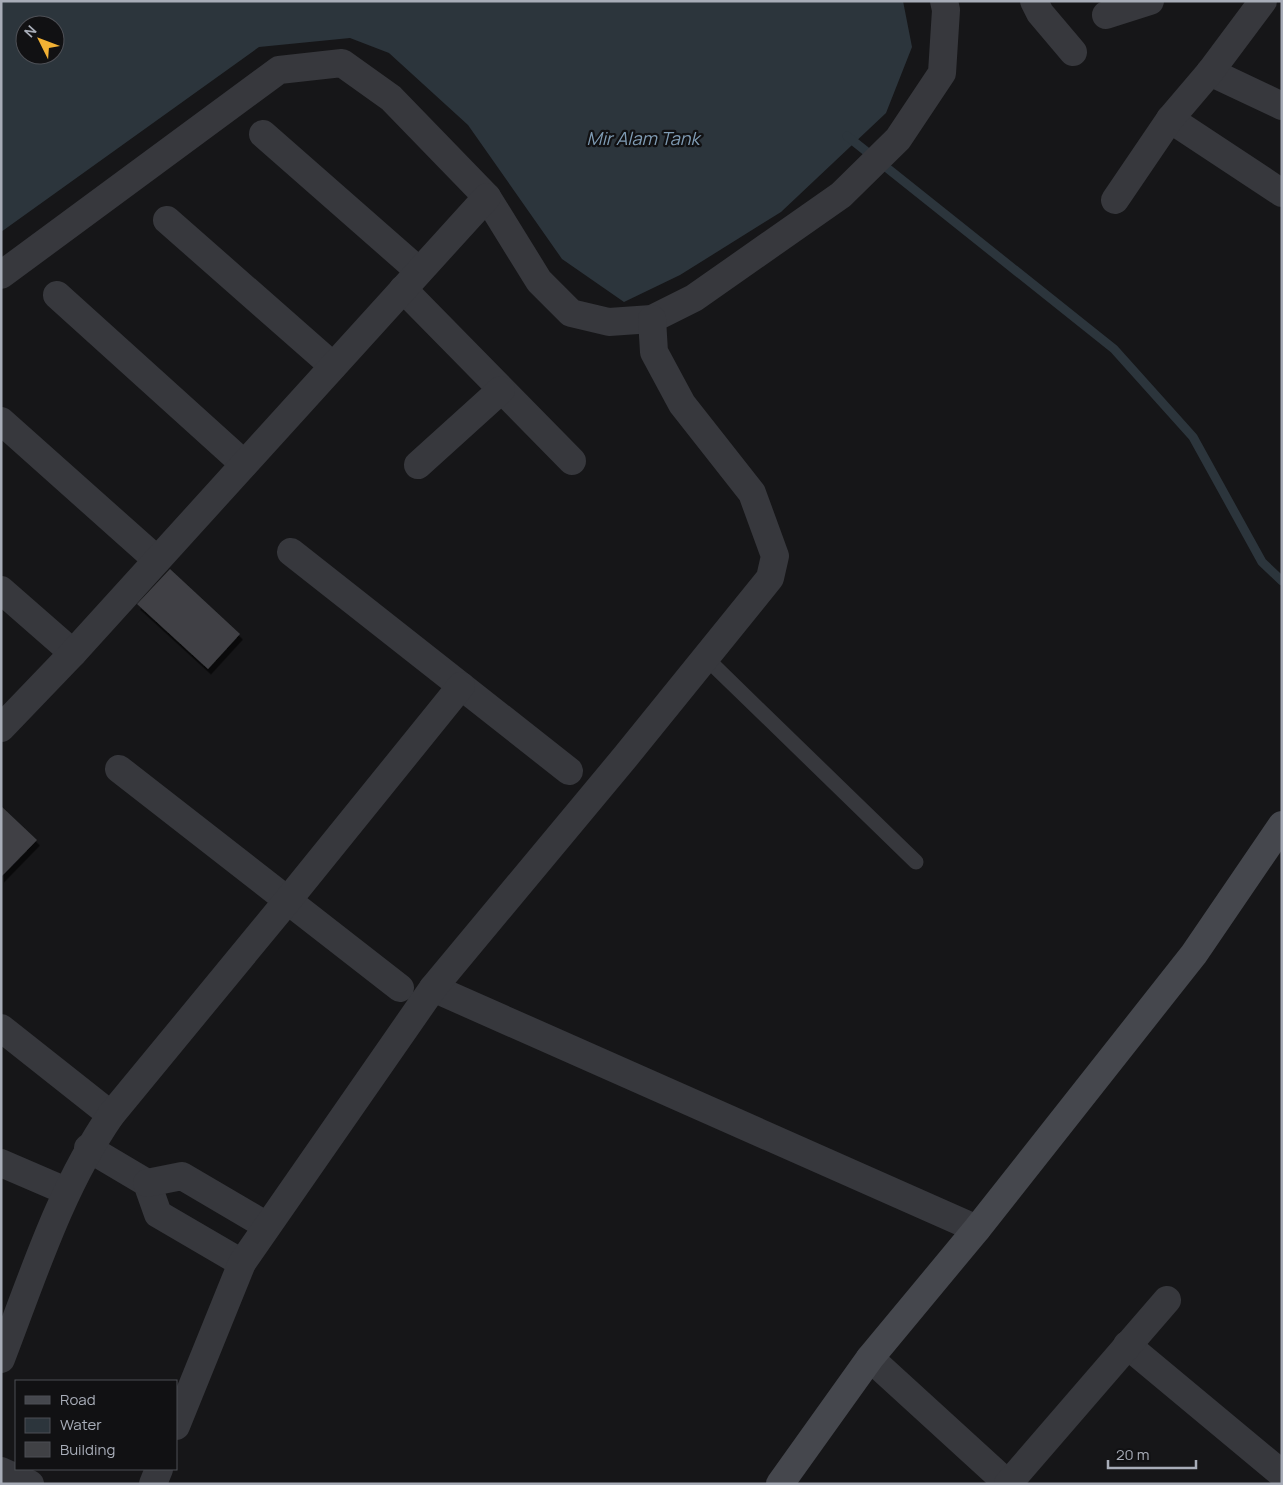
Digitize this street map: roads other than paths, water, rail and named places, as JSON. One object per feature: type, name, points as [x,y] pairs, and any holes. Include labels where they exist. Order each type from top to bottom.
[{"type":"main road","points":[[780,1484],[870,1358],[977,1229],[1194,954],[1282,825]]},
{"type":"street","points":[[1,275],[278,70],[342,63],[391,98],[487,197],[538,281],[571,313],[610,322],[652,319],[694,298],[840,195],[891,146],[942,73],[946,10],[944,1]]},
{"type":"street","points":[[1034,1],[1040,13],[1074,52]]},
{"type":"street","points":[[1106,14],[1150,1]]},
{"type":"street","points":[[1115,200],[1170,119],[1210,72],[1263,1]]},
{"type":"street","points":[[1210,72],[1282,106]]},
{"type":"street","points":[[1170,119],[1282,193]]},
{"type":"street","points":[[263,134],[411,280],[501,390],[572,461]]},
{"type":"street","points":[[1,728],[73,653],[487,197]]},
{"type":"street","points":[[167,220],[333,366]]},
{"type":"street","points":[[57,295],[244,464]]},
{"type":"street","points":[[178,1421],[242,1263],[433,988],[770,578],[775,556],[752,493],[682,404],[654,352],[652,319]]},
{"type":"street","points":[[418,466],[501,390]]},
{"type":"street","points":[[1,421],[157,560]]},
{"type":"street","points":[[292,552],[569,771]]},
{"type":"street","points":[[1,590],[73,653]]},
{"type":"street","points":[[1,1359],[66,1190],[88,1148],[111,1115],[461,686]]},
{"type":"street","points":[[118,769],[400,988]]},
{"type":"street","points":[[433,988],[977,1229]]},
{"type":"street","points":[[1,1028],[111,1115]]},
{"type":"street","points":[[88,1148],[147,1183],[158,1214],[242,1263]]},
{"type":"street","points":[[1,1163],[66,1190]]},
{"type":"street","points":[[147,1183],[182,1176],[267,1226]]},
{"type":"street","points":[[870,1358],[1008,1484],[1167,1300]]},
{"type":"street","points":[[1127,1346],[1282,1474]]},
{"type":"street","points":[[153,1484],[159,1470]]},
{"type":"street","points":[[1,1471],[30,1484]]},
{"type":"lane","points":[[706,658],[916,862]]},
{"type":"water","name":"Mir Alam Tank","points":[[1,1],[903,1],[912,47],[886,113],[781,212],[680,275],[624,302],[562,259],[468,125],[389,53],[350,38],[259,47],[1,232]]},
{"type":"waterway","points":[[847,136],[1114,349],[1193,437],[1262,562],[1282,581]]}]
